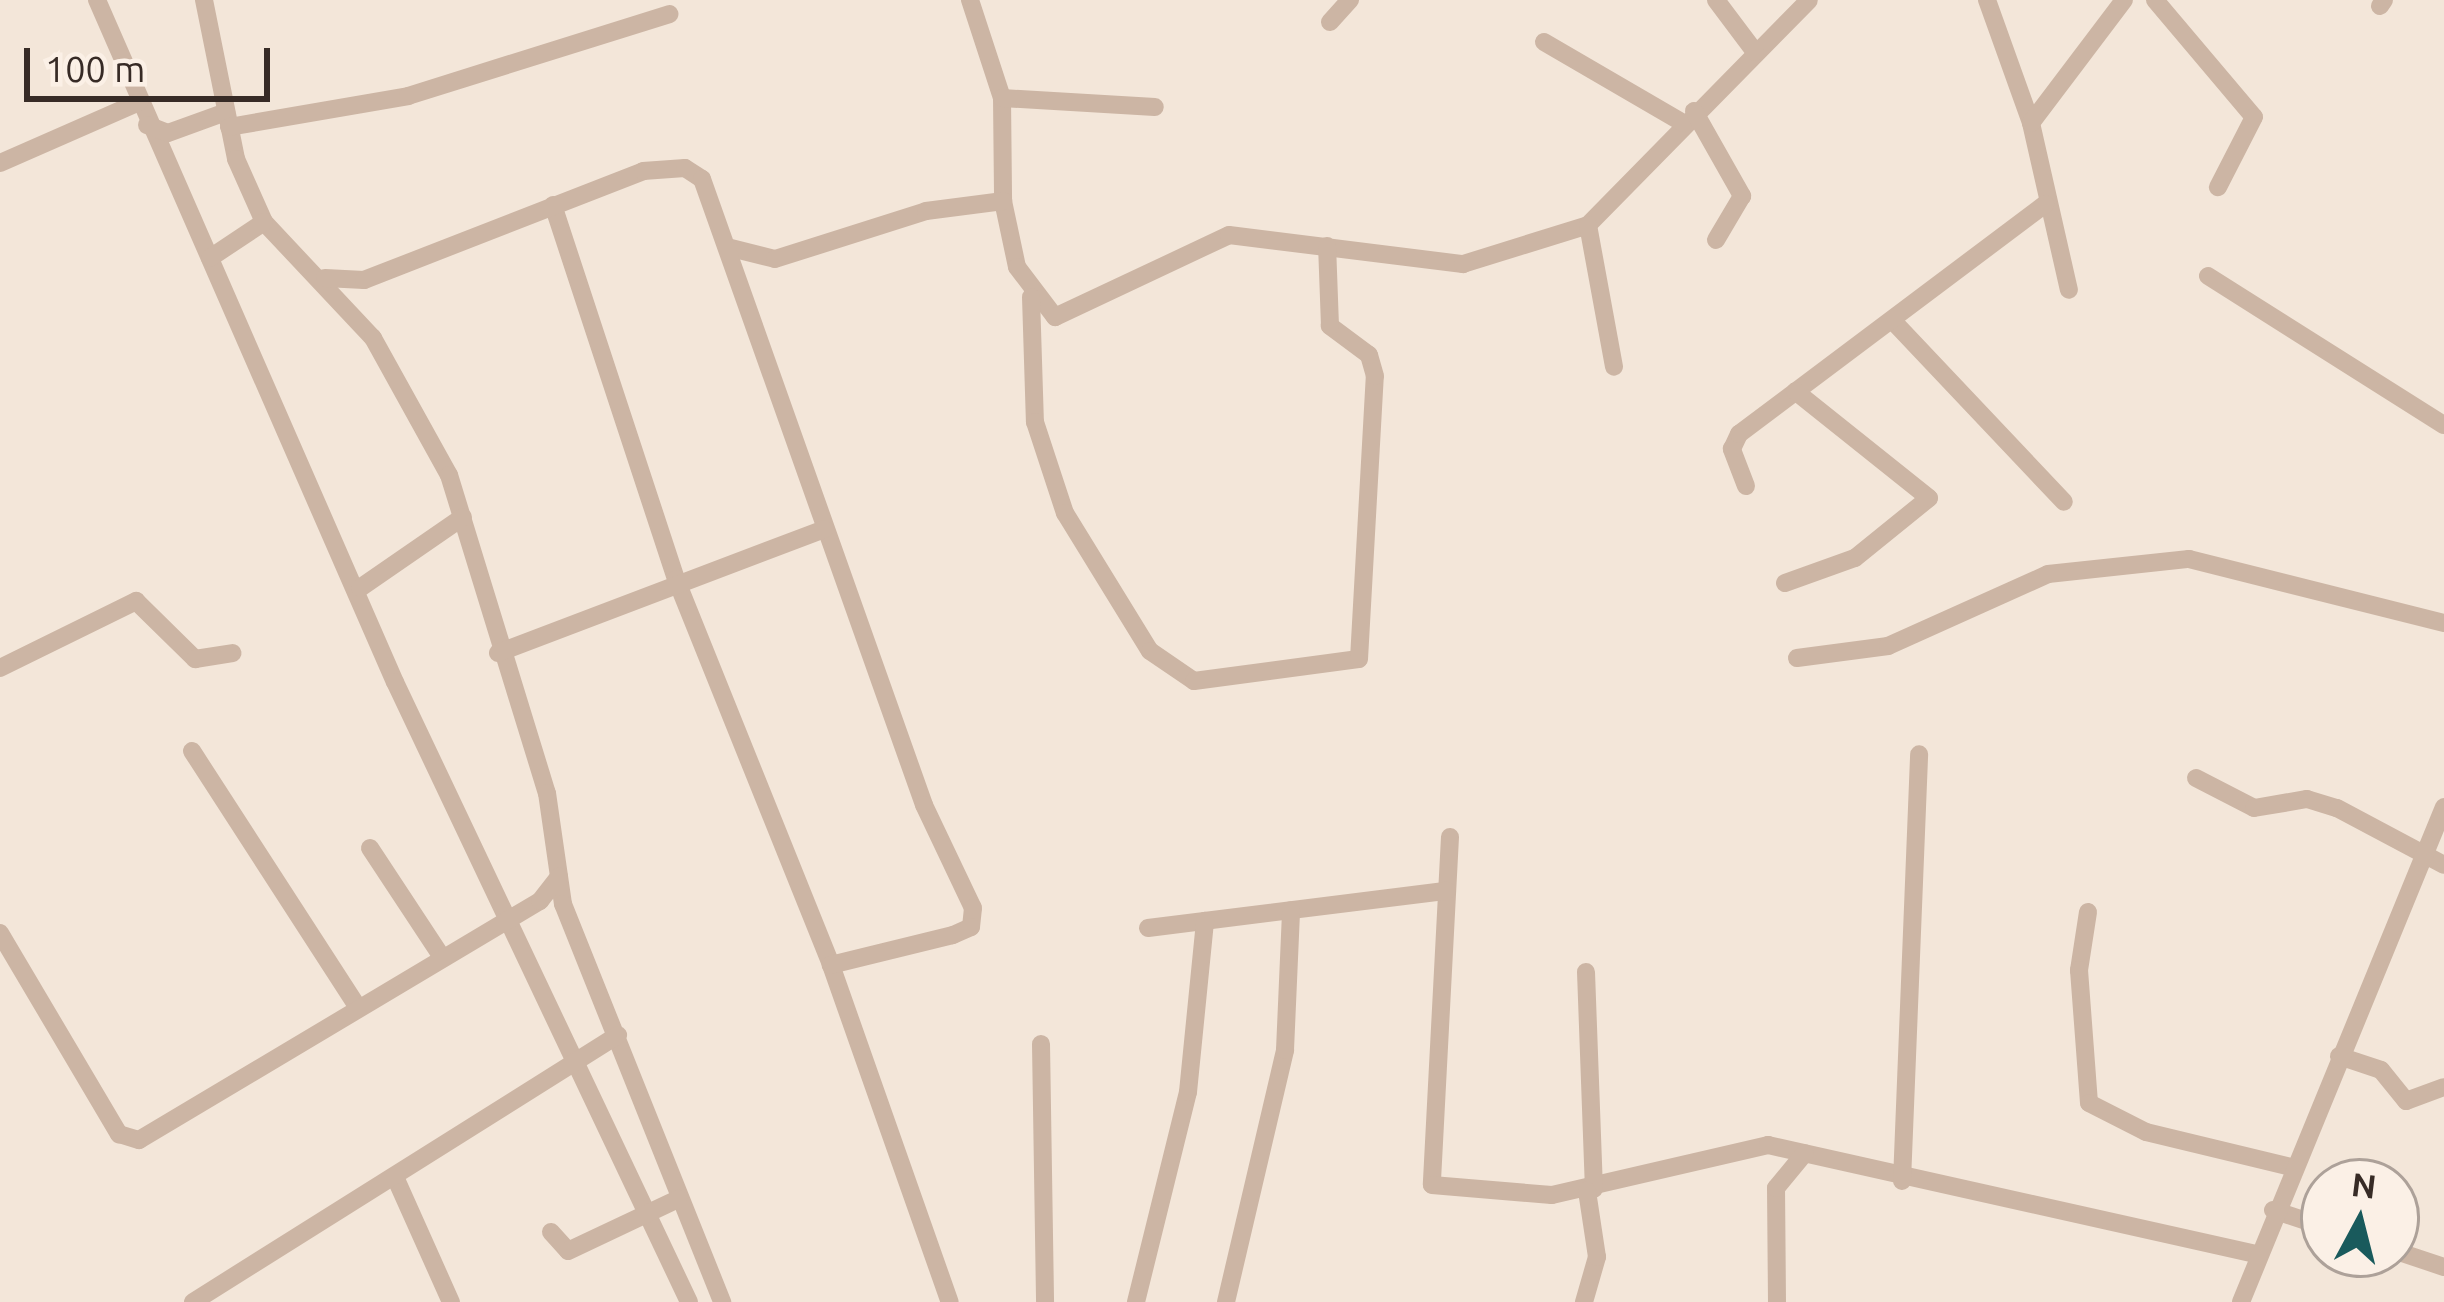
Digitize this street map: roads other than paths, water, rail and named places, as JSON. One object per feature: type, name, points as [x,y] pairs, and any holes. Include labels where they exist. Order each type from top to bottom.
[{"type":"street","points":[[97,0],[160,154],[689,1302]]},
{"type":"street","points":[[204,0],[227,120],[265,222],[325,278],[358,318],[433,440],[463,517],[498,653],[547,793],[563,904],[722,1302]]},
{"type":"street","points":[[970,0],[1002,98],[1003,201],[1030,297],[1035,422],[1065,513],[1150,651],[1194,681],[1359,658],[1375,376],[1369,356],[1330,326],[1327,246]]},
{"type":"street","points":[[1330,22],[1350,0]]},
{"type":"street","points":[[1716,0],[1755,52]]},
{"type":"street","points":[[1030,297],[1046,314],[1072,315],[1229,235],[1462,264],[1588,225],[1755,52],[1787,8],[1809,0]]},
{"type":"street","points":[[1987,0],[2031,123],[2045,204],[2069,290]]},
{"type":"street","points":[[2031,123],[2123,0]]},
{"type":"street","points":[[2155,0],[2254,117],[2218,187]]},
{"type":"street","points":[[147,125],[168,133],[227,120],[376,104],[669,14]]},
{"type":"street","points":[[1544,42],[1688,117],[1742,196],[1716,240]]},
{"type":"street","points":[[1002,98],[1155,107]]},
{"type":"street","points":[[0,164],[139,102]]},
{"type":"street","points":[[160,154],[168,133]]},
{"type":"street","points":[[325,278],[364,280],[553,205],[686,168],[706,186],[824,529],[973,908],[970,927],[953,935],[831,965]]},
{"type":"street","points":[[731,248],[749,259],[1003,201]]},
{"type":"street","points":[[1746,486],[1734,440],[2045,204]]},
{"type":"street","points":[[553,205],[676,578],[831,965],[950,1302]]},
{"type":"street","points":[[210,257],[265,222]]},
{"type":"street","points":[[1588,225],[1614,367]]},
{"type":"street","points":[[737,284],[749,259]]},
{"type":"street","points":[[2208,276],[2444,425]]},
{"type":"street","points":[[358,318],[364,280]]},
{"type":"street","points":[[1892,320],[2064,502]]},
{"type":"street","points":[[1785,583],[1865,552],[1929,493],[1796,391]]},
{"type":"street","points":[[801,530],[816,506]]},
{"type":"street","points":[[359,588],[463,517]]},
{"type":"street","points":[[498,653],[801,530],[824,529]]},
{"type":"street","points":[[1797,658],[1888,646],[2048,574],[2189,559],[2444,623]]},
{"type":"street","points":[[0,668],[142,601],[195,659],[233,653]]},
{"type":"street","points":[[192,751],[357,1006]]},
{"type":"street","points":[[1902,1181],[1918,754]]},
{"type":"street","points":[[2196,778],[2254,808],[2307,799],[2337,808],[2422,858],[2444,865]]},
{"type":"street","points":[[2242,1302],[2254,1253],[2444,807]]},
{"type":"street","points":[[1450,837],[1427,1178],[1523,1196],[1590,1190],[1698,1153],[1805,1153],[1902,1181],[2254,1253]]},
{"type":"street","points":[[370,848],[442,957]]},
{"type":"street","points":[[0,933],[128,1140],[540,901],[559,877]]},
{"type":"street","points":[[1148,928],[1447,891]]},
{"type":"street","points":[[540,901],[563,904]]},
{"type":"street","points":[[1226,1302],[1285,1050],[1291,910]]},
{"type":"street","points":[[2088,912],[2079,970],[2089,1103],[2146,1132],[2291,1167]]},
{"type":"street","points":[[1136,1302],[1187,1093],[1205,921]]},
{"type":"street","points":[[1583,1302],[1597,1257],[1590,1190],[1586,972]]},
{"type":"street","points":[[193,1302],[618,1035]]},
{"type":"street","points":[[1041,1044],[1045,1302]]},
{"type":"street","points":[[2339,1056],[2381,1070],[2406,1101],[2444,1087]]},
{"type":"street","points":[[1777,1302],[1776,1188],[1805,1153]]},
{"type":"street","points":[[395,1177],[451,1302]]},
{"type":"street","points":[[551,1232],[568,1251],[679,1198]]},
{"type":"street","points":[[2273,1210],[2300,1219]]}]
